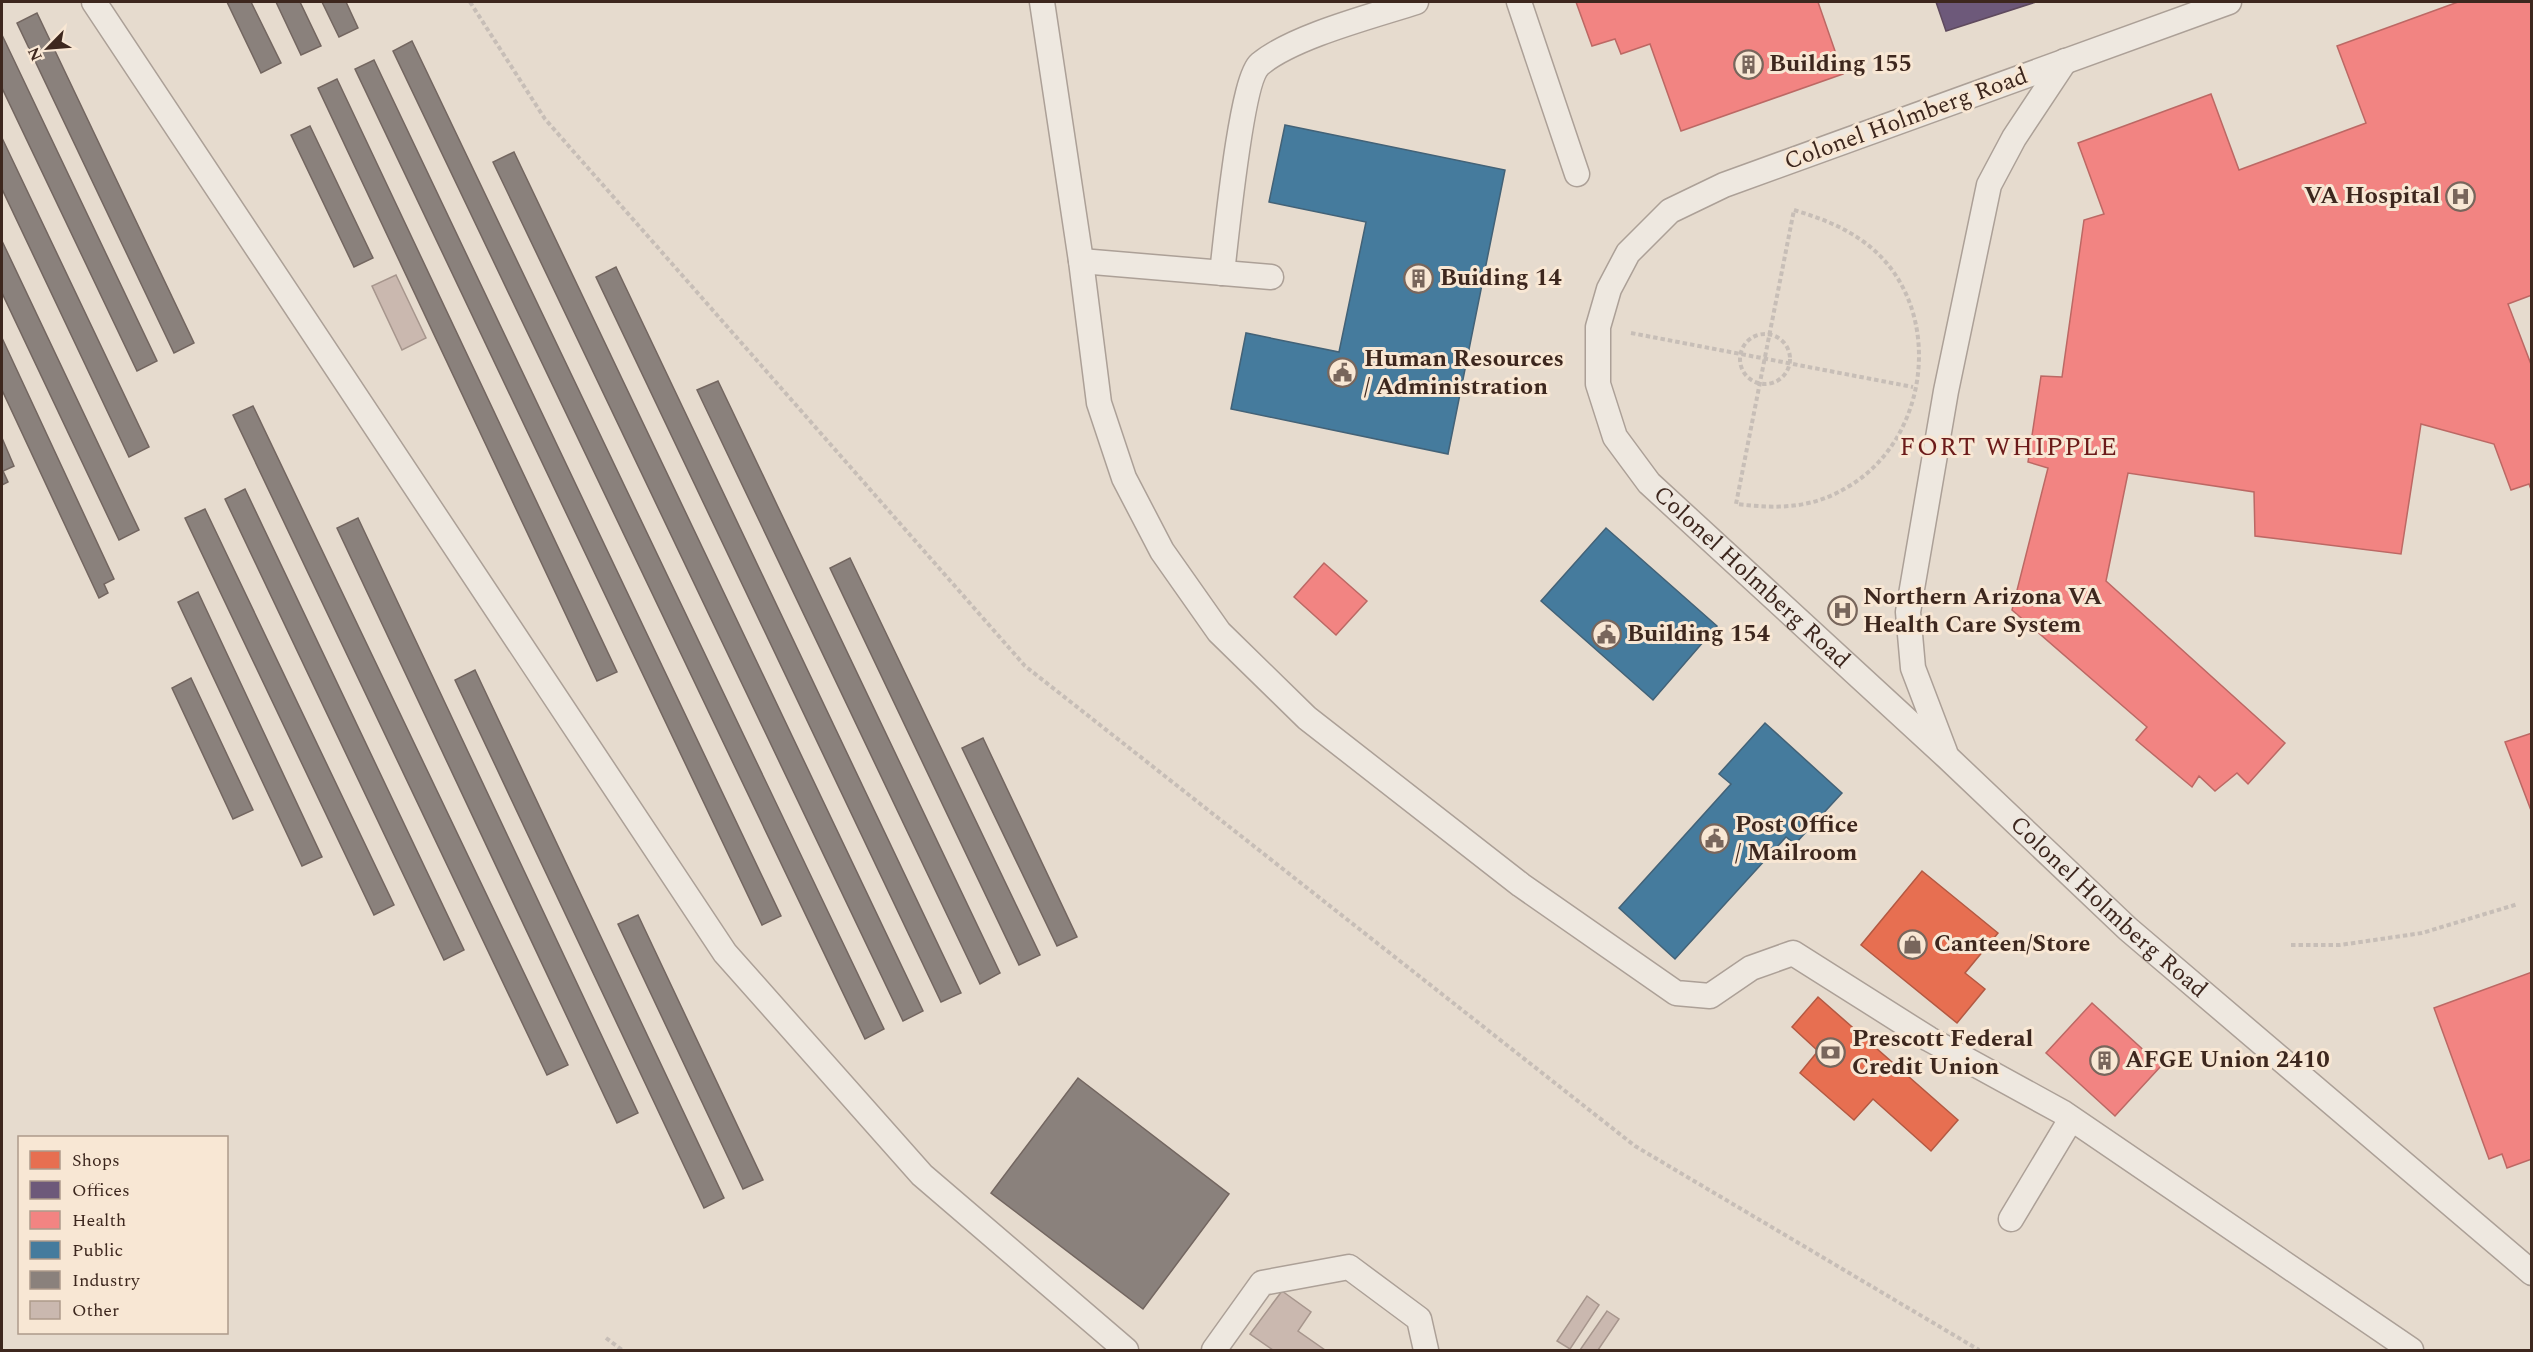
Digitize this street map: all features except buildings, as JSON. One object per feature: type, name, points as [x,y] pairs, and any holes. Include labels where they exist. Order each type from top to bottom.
[{"type":"lane","points":[[94,2],[725,953],[921,1175],[1126,1350]]},
{"type":"lane","points":[[1042,2],[1081,261],[1099,403],[1124,478],[1162,551],[1219,632],[1306,718],[1521,885],[1676,993],[1710,996],[1750,968],[1793,954],[1929,1039],[2072,1119],[2411,1350]]},
{"type":"lane","points":[[1222,273],[1244,105],[1258,65],[1294,44],[1416,2]]},
{"type":"lane","points":[[1519,2],[1577,174]]},
{"type":"lane","name":"Colonel Holmberg Road","points":[[2229,2],[1724,185],[1670,211],[1628,253],[1609,289],[1598,327],[1598,384],[1615,437],[1649,483],[1947,757],[2128,929],[2532,1273]]},
{"type":"lane","points":[[1947,757],[1913,668],[1908,612],[1946,391],[1989,185],[2014,138],[2065,61]]},
{"type":"lane","points":[[1081,261],[1270,277]]},
{"type":"lane","points":[[2011,1219],[2072,1119]]},
{"type":"lane","points":[[1214,1350],[1262,1283],[1348,1267],[1419,1319],[1426,1350]]},
{"type":"path","points":[[470,2],[545,119],[1026,666],[1635,1146],[1979,1350]]},
{"type":"path","points":[[1794,210],[1832,222],[1866,243],[1893,273],[1912,309],[1920,349],[1917,388],[1904,426],[1882,459],[1851,485],[1815,502],[1776,509],[1736,504],[1764,358],[1794,210]]},
{"type":"path","points":[[1622,331],[1917,388]]},
{"type":"path","points":[[1761,334],[1768,334],[1783,342],[1787,348],[1789,364],[1786,372],[1775,382],[1759,383],[1752,380],[1742,369],[1741,354],[1748,341],[1761,334]]},
{"type":"path","points":[[2291,945],[2340,945],[2422,933],[2518,904]]},
{"type":"path","points":[[606,1338],[622,1350]]},
{"type":"place","name":"Building 155","points":[[1748,64]]},
{"type":"place","name":"VA Hospital","points":[[2461,196]]},
{"type":"place","name":"Buiding 14","points":[[1419,278]]},
{"type":"place","name":"Human Resources / Administration","points":[[1343,373]]},
{"type":"place","name":"Northern Arizona VA Health Care System","points":[[1842,611]]},
{"type":"place","name":"Building 154","points":[[1606,634]]},
{"type":"place","name":"Post Office / Mailroom","points":[[1714,839]]},
{"type":"place","name":"Canteen/Store","points":[[1913,944]]},
{"type":"place","name":"Prescott Federal Credit Union","points":[[1831,1053]]},
{"type":"place","name":"AFGE Union 2410","points":[[2104,1060]]},
{"type":"district","name":"FORT WHIPPLE","points":[[2009,447]]}]
